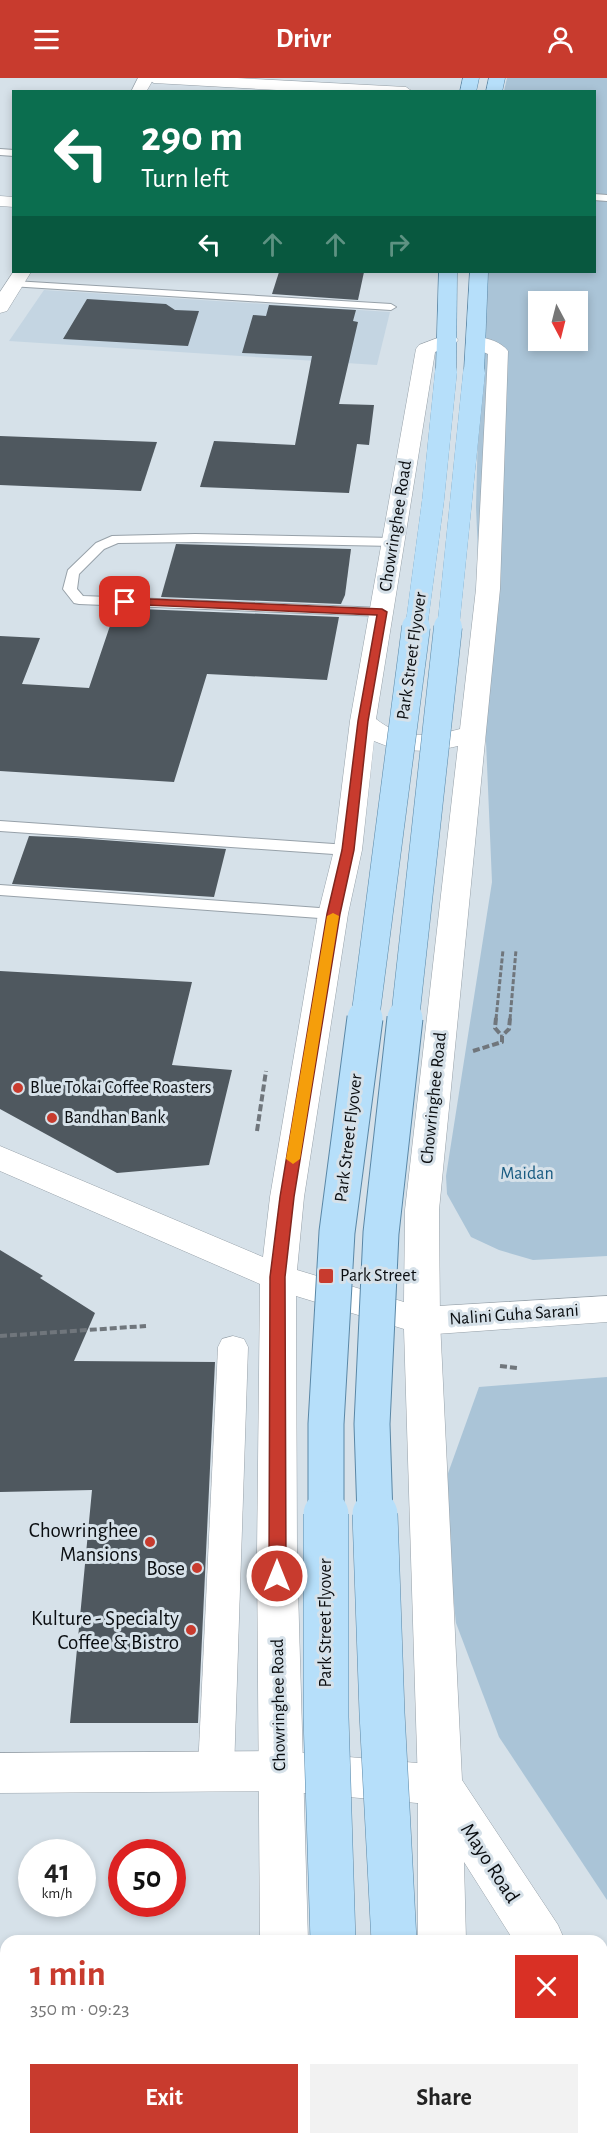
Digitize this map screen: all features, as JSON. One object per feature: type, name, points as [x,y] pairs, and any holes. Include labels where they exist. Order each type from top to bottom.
[{"type":"main road","points":[[153,78],[259,88],[332,90]]},
{"type":"main road","points":[[448,273],[461,357]]},
{"type":"main road","points":[[461,357],[479,273]]},
{"type":"main road","points":[[0,307],[18,278]]},
{"type":"main road","name":"Chowringhee Road","points":[[284,1935],[277,1554],[278,1277],[287,1197],[333,914],[348,850],[363,721],[426,349],[461,357],[498,351],[488,589],[422,1210],[422,1321],[440,1785],[442,1935]]},
{"type":"main road","name":"Park Street Flyover","points":[[333,1935],[326,1717],[326,1424],[337,1232],[433,501],[461,357]]},
{"type":"main road","name":"Park Street Flyover","points":[[394,1935],[382,1713],[372,1424],[381,1233],[464,485],[461,357]]},
{"type":"main road","points":[[363,721],[382,736],[412,744],[446,742],[473,732]]},
{"type":"main road","points":[[0,1158],[278,1277],[422,1321]]},
{"type":"main road","name":"Nalini Guha Sarani","points":[[422,1321],[607,1309]]},
{"type":"main road","points":[[0,1773],[280,1771],[440,1785]]},
{"type":"main road","name":"Mayo Road","points":[[440,1785],[537,1935]]},
{"type":"street","points":[[216,1770],[232,1347]]},
{"type":"lane","points":[[18,278],[391,307]]},
{"type":"lane","points":[[382,612],[80,600],[70,589],[73,573],[100,546],[116,539],[394,542]]},
{"type":"lane","points":[[0,826],[348,850]]},
{"type":"lane","points":[[0,890],[333,914]]},
{"type":"path","points":[[502,1036],[495,1028],[503,950]]},
{"type":"path","points":[[488,1047],[501,1042],[502,1036],[509,1029],[516,950]]},
{"type":"path","points":[[257,1131],[266,1071]]},
{"type":"path","points":[[0,1336],[146,1326]]},
{"type":"path","points":[[500,1366],[517,1368]]},
{"type":"shaded area","points":[[44,290],[390,312],[377,365],[9,341]]},
{"type":"green space","name":"Maidan","points":[[507,78],[607,78],[607,1256],[533,1260],[499,1250],[471,1237],[447,1194],[446,1176],[492,882],[476,507],[482,273],[596,273],[596,90],[504,90]]},
{"type":"green space","points":[[607,1377],[607,1900],[499,1737],[456,1623],[442,1490],[479,1387]]},
{"type":"building","points":[[279,273],[364,273],[358,300],[272,294]]},
{"type":"building","points":[[87,299],[166,304],[175,310],[199,311],[188,346],[63,339]]},
{"type":"building","points":[[269,305],[356,310],[353,321],[358,322],[339,404],[374,405],[369,445],[357,444],[349,493],[200,487],[214,441],[295,445],[312,356],[242,353],[253,315],[266,316]]},
{"type":"building","points":[[0,436],[157,442],[141,491],[0,485]]},
{"type":"building","points":[[176,544],[351,549],[345,595],[341,604],[161,597]]},
{"type":"building","points":[[116,608],[339,617],[327,680],[207,674],[174,782],[0,771],[0,636],[40,638],[22,684],[89,688]]},
{"type":"building","points":[[29,836],[226,849],[214,897],[12,884]]},
{"type":"building","points":[[0,971],[192,982],[172,1065],[232,1070],[209,1165],[117,1173],[0,1109]]},
{"type":"building","name":"Chowringhee Mansions","points":[[0,1250],[43,1276],[40,1278],[95,1313],[74,1361],[215,1362],[198,1723],[70,1723],[92,1490],[0,1492]]},
{"type":"slow traffic","points":[[293,1159],[333,916]]},
{"type":"place","name":"Blue Tokai Coffee Roasters","points":[[18,1088]]},
{"type":"place","name":"Bandhan Bank","points":[[52,1118]]},
{"type":"place","name":"Park Street","points":[[326,1276]]},
{"type":"place","name":"Chowringhee Mansions","points":[[150,1542]]},
{"type":"place","name":"Bose","points":[[197,1568]]},
{"type":"place","name":"Kulture - Specialty Coffee & Bistro","points":[[191,1630]]},
{"type":"route","points":[[125,602],[382,612],[363,721],[348,850],[333,914],[287,1197],[278,1277],[277,1576]]}]
